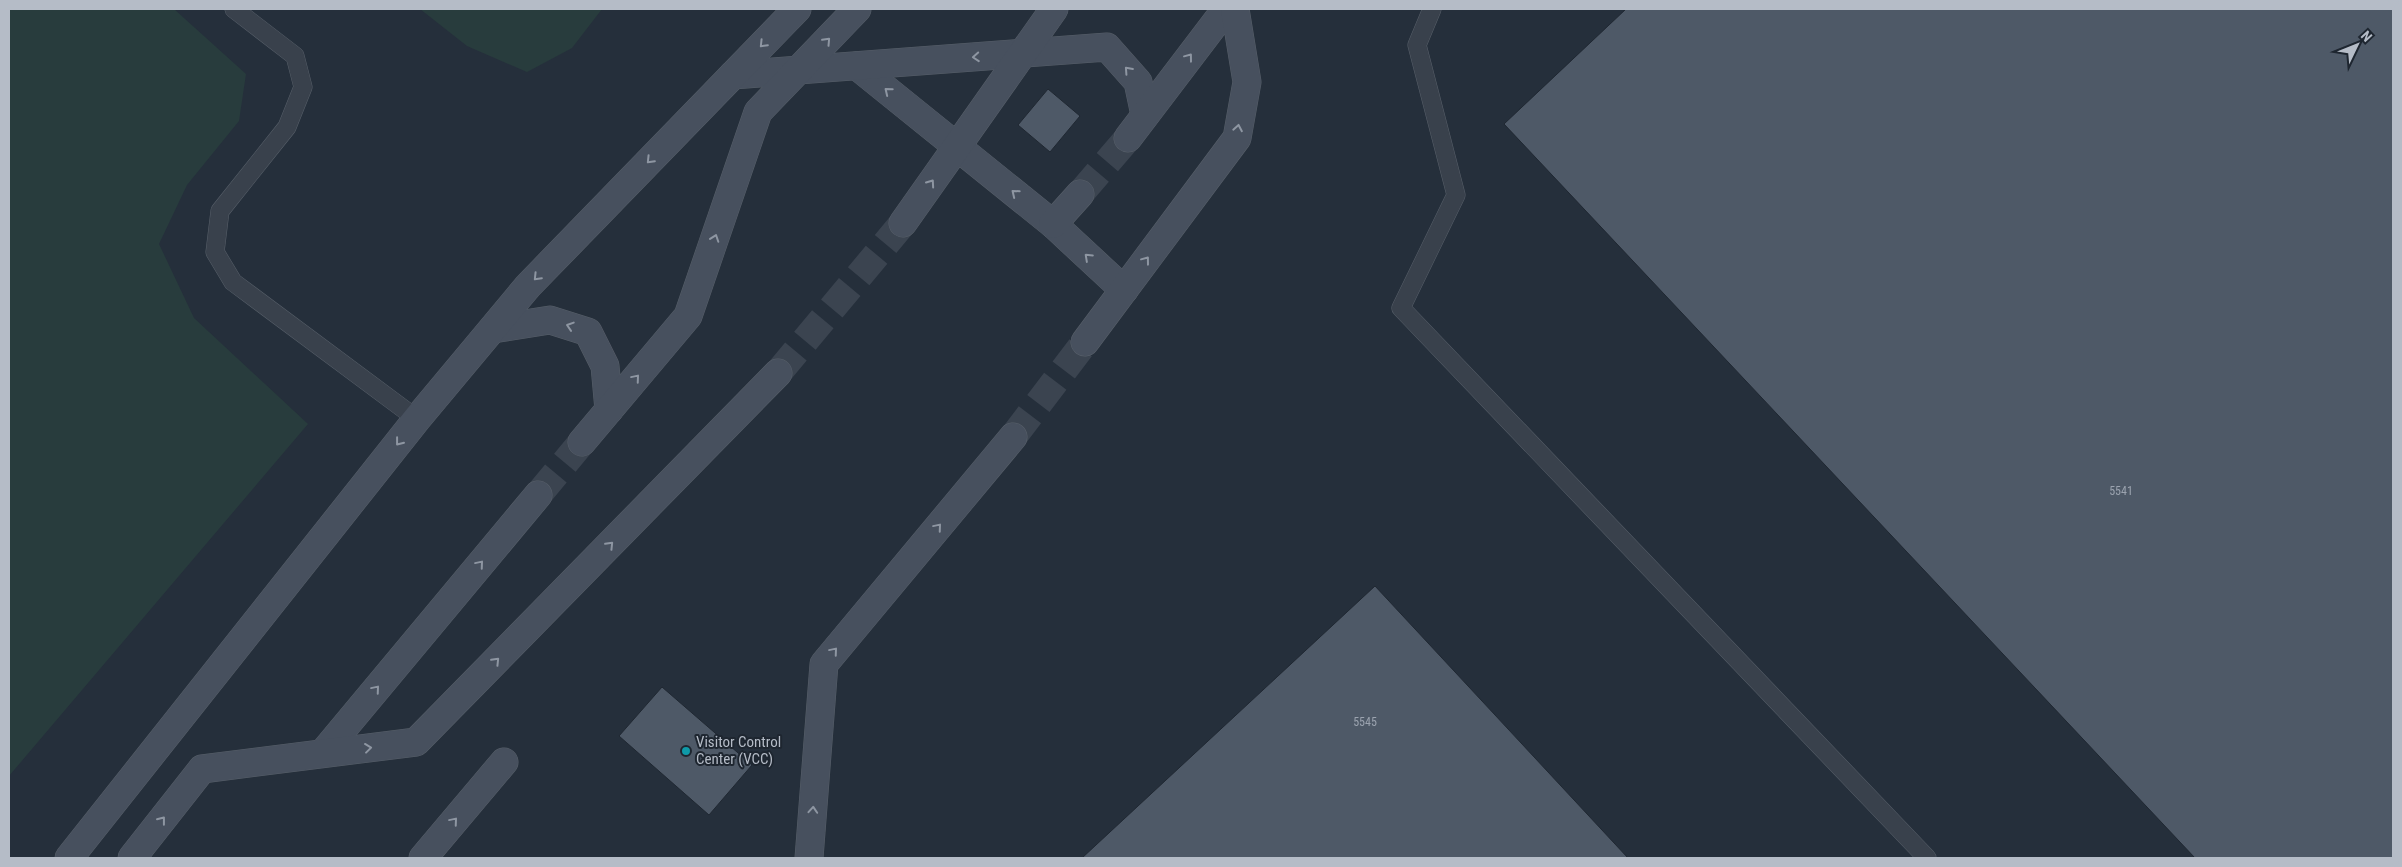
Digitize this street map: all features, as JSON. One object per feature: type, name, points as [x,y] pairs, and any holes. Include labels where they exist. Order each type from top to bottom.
[{"type":"street","points":[[69,858],[417,419],[528,286],[797,9]]},
{"type":"street","points":[[582,442],[688,316],[758,112],[857,9]]},
{"type":"street","points":[[903,223],[1054,9]]},
{"type":"street","points":[[1128,138],[1226,9]]},
{"type":"street","points":[[1085,342],[1237,138],[1247,82],[1235,9]]},
{"type":"street","points":[[733,75],[1107,47],[1138,82],[1145,115]]},
{"type":"street","points":[[857,66],[1053,224],[1124,290]]},
{"type":"street","points":[[1053,224],[1080,194]]},
{"type":"street","points":[[493,329],[550,320],[588,332],[605,366],[609,410]]},
{"type":"street","points":[[132,858],[202,769],[416,742],[778,373]]},
{"type":"street","points":[[809,858],[824,664],[1013,437]]},
{"type":"street","points":[[322,753],[538,495]]},
{"type":"street","points":[[423,858],[504,762]]},
{"type":"lane","points":[[234,9],[294,56],[302,87],[287,127],[220,211],[215,252],[233,282],[417,419]]},
{"type":"lane","points":[[1432,9],[1417,45],[1456,195],[1401,308],[1927,858]]},
{"type":"green space","points":[[9,9],[174,9],[246,74],[239,121],[187,185],[159,244],[194,318],[308,424],[9,776]]},
{"type":"green space","points":[[420,9],[602,9],[572,48],[527,72],[467,46]]},
{"type":"building","points":[[1626,9],[2393,9],[2393,858],[2195,858],[1504,124]]},
{"type":"building","points":[[1048,89],[1080,116],[1050,152],[1018,125]]},
{"type":"building","points":[[1375,586],[1628,858],[1082,858]]},
{"type":"building","name":"Visitor Control Center (VCC)","points":[[662,687],[752,765],[709,815],[619,736]]},
{"type":"tunnel","points":[[1080,194],[1128,138]]},
{"type":"tunnel","points":[[778,373],[903,223]]},
{"type":"tunnel","points":[[1013,437],[1085,342]]},
{"type":"tunnel","points":[[538,495],[582,442]]},
{"type":"place","name":"Visitor Control Center (VCC)","points":[[686,751]]}]
